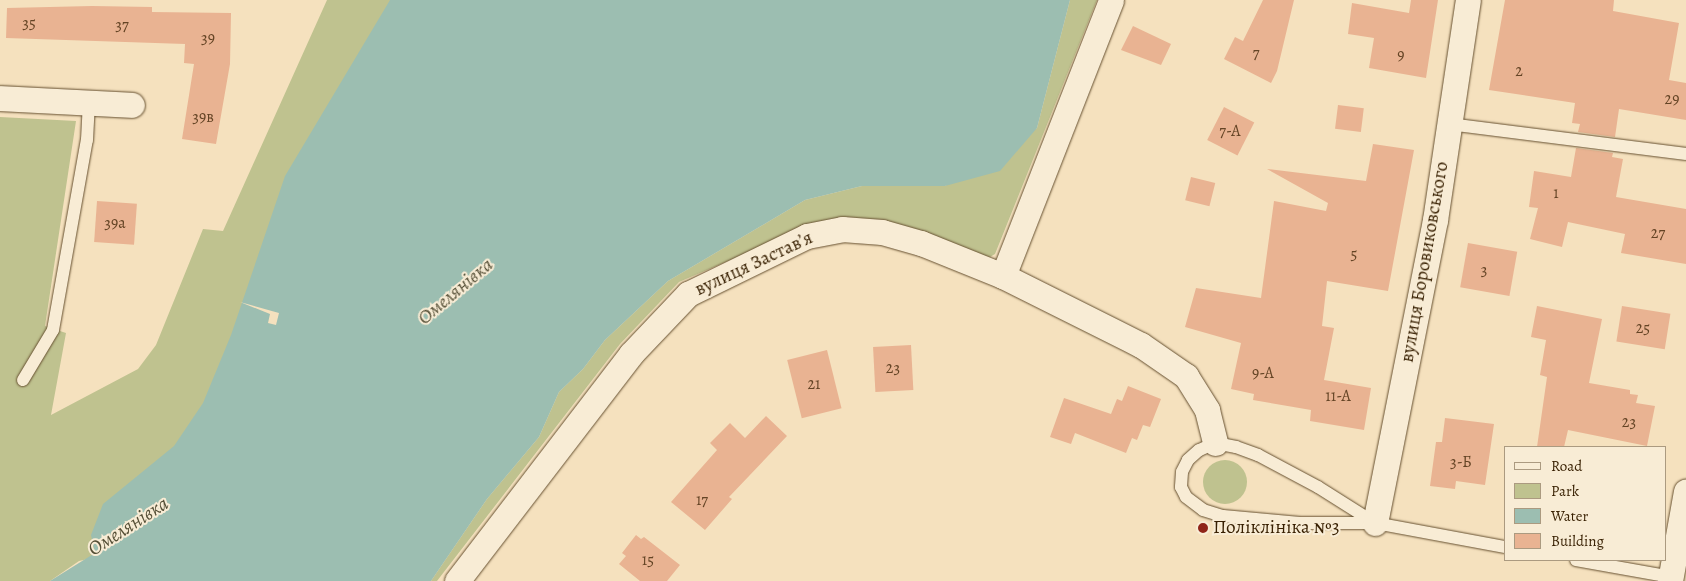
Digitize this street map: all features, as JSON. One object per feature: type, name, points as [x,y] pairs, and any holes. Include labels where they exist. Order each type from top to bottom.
[{"type":"street","points":[[1003,276],[1111,0]]},
{"type":"street","name":"вулиця Боровиковського","points":[[1375,523],[1433,229],[1468,0]]},
{"type":"street","points":[[0,98],[132,105]]},
{"type":"street","name":"вулиця Заставʼя","points":[[457,581],[631,354],[688,294],[807,236],[842,229],[882,232],[921,243],[1003,276],[1167,361],[1186,376],[1198,392],[1215,443]]},
{"type":"street","points":[[1670,579],[1686,491]]},
{"type":"lane","points":[[23,380],[53,330],[87,140],[89,103]]},
{"type":"lane","points":[[1449,124],[1686,154]]},
{"type":"lane","points":[[1375,523],[1258,454],[1215,443],[1188,460],[1182,472],[1180,487],[1186,497],[1203,510],[1223,516],[1300,523],[1375,523],[1504,547]]},
{"type":"lane","points":[[1581,561],[1670,579]]},
{"type":"green space","points":[[327,0],[403,0],[236,368],[102,556],[79,561],[50,581],[0,581],[0,117],[76,121],[45,326],[66,333],[51,415],[138,369],[156,345],[203,229],[223,231]]},
{"type":"green space","points":[[1070,0],[1097,0],[995,254],[990,257],[805,228],[679,282],[620,344],[437,581],[431,581],[487,499],[539,437],[559,392],[583,369],[605,340],[668,281],[805,200],[862,186],[945,186],[1037,128]]},
{"type":"green space","points":[[1225,460],[1237,464],[1243,470],[1247,482],[1243,494],[1237,500],[1225,504],[1213,500],[1207,494],[1203,482],[1207,470],[1213,464]]},
{"type":"water","name":"Омелянівка","points":[[390,0],[1070,0],[1037,128],[1000,171],[945,186],[862,186],[805,200],[668,281],[605,340],[583,369],[559,392],[539,437],[487,499],[431,581],[50,581],[95,553],[91,535],[103,504],[174,446],[203,403],[231,335],[285,176]]},
{"type":"pier","points":[[240,302],[279,313],[276,325],[268,323],[270,314]]},
{"type":"building","points":[[1263,0],[1294,0],[1277,71],[1271,83],[1224,59],[1235,37],[1243,41]]},
{"type":"building","points":[[1411,0],[1438,0],[1426,78],[1369,68],[1374,38],[1348,34],[1352,3],[1409,13]]},
{"type":"building","points":[[1505,0],[1614,0],[1613,11],[1679,23],[1669,80],[1686,83],[1686,120],[1619,109],[1615,137],[1578,132],[1580,124],[1572,123],[1575,103],[1489,90]]},
{"type":"building","points":[[152,7],[152,12],[231,13],[230,64],[216,144],[182,139],[194,64],[184,63],[185,44],[6,38],[7,8]]},
{"type":"building","points":[[1133,26],[1171,44],[1161,65],[1121,50]]},
{"type":"building","points":[[1338,105],[1364,108],[1361,132],[1335,129]]},
{"type":"building","points":[[1224,107],[1254,122],[1237,155],[1207,140]]},
{"type":"building","points":[[1373,144],[1414,150],[1388,291],[1327,281],[1322,326],[1334,328],[1324,380],[1371,388],[1364,430],[1310,421],[1311,410],[1253,400],[1254,394],[1231,389],[1241,343],[1185,327],[1196,288],[1261,298],[1274,201],[1326,211],[1328,203],[1267,169],[1366,181]]},
{"type":"building","points":[[1576,148],[1613,153],[1612,157],[1623,159],[1616,197],[1686,209],[1686,264],[1621,253],[1625,234],[1568,222],[1562,247],[1530,239],[1538,208],[1529,207],[1534,171],[1571,177]]},
{"type":"building","points":[[1191,177],[1215,183],[1209,206],[1185,200]]},
{"type":"building","points":[[97,201],[137,204],[134,245],[94,242]]},
{"type":"building","points":[[1468,243],[1517,252],[1509,296],[1460,287]]},
{"type":"building","points":[[1537,306],[1602,319],[1589,383],[1630,390],[1630,394],[1638,395],[1636,403],[1655,406],[1647,446],[1568,430],[1564,446],[1537,446],[1547,377],[1540,375],[1546,340],[1531,337]]},
{"type":"building","points":[[1622,306],[1670,314],[1665,349],[1616,342]]},
{"type":"building","points":[[911,345],[913,390],[875,392],[873,347]]},
{"type":"building","points":[[827,350],[842,408],[802,418],[787,360]]},
{"type":"building","points":[[1128,386],[1161,399],[1150,427],[1143,425],[1137,440],[1132,438],[1126,453],[1075,433],[1071,444],[1050,437],[1064,398],[1111,414],[1117,399],[1122,401]]},
{"type":"building","points":[[766,416],[787,436],[729,497],[732,499],[705,530],[671,502],[717,450],[710,443],[730,423],[745,438]]},
{"type":"building","points":[[1445,418],[1494,424],[1485,485],[1456,481],[1455,489],[1430,486],[1436,442],[1442,442]]},
{"type":"building","points":[[636,535],[641,539],[644,537],[680,565],[667,581],[640,581],[619,564],[626,556],[622,553]]},
{"type":"place","name":"Поліклініка №3","points":[[1203,528]]}]
